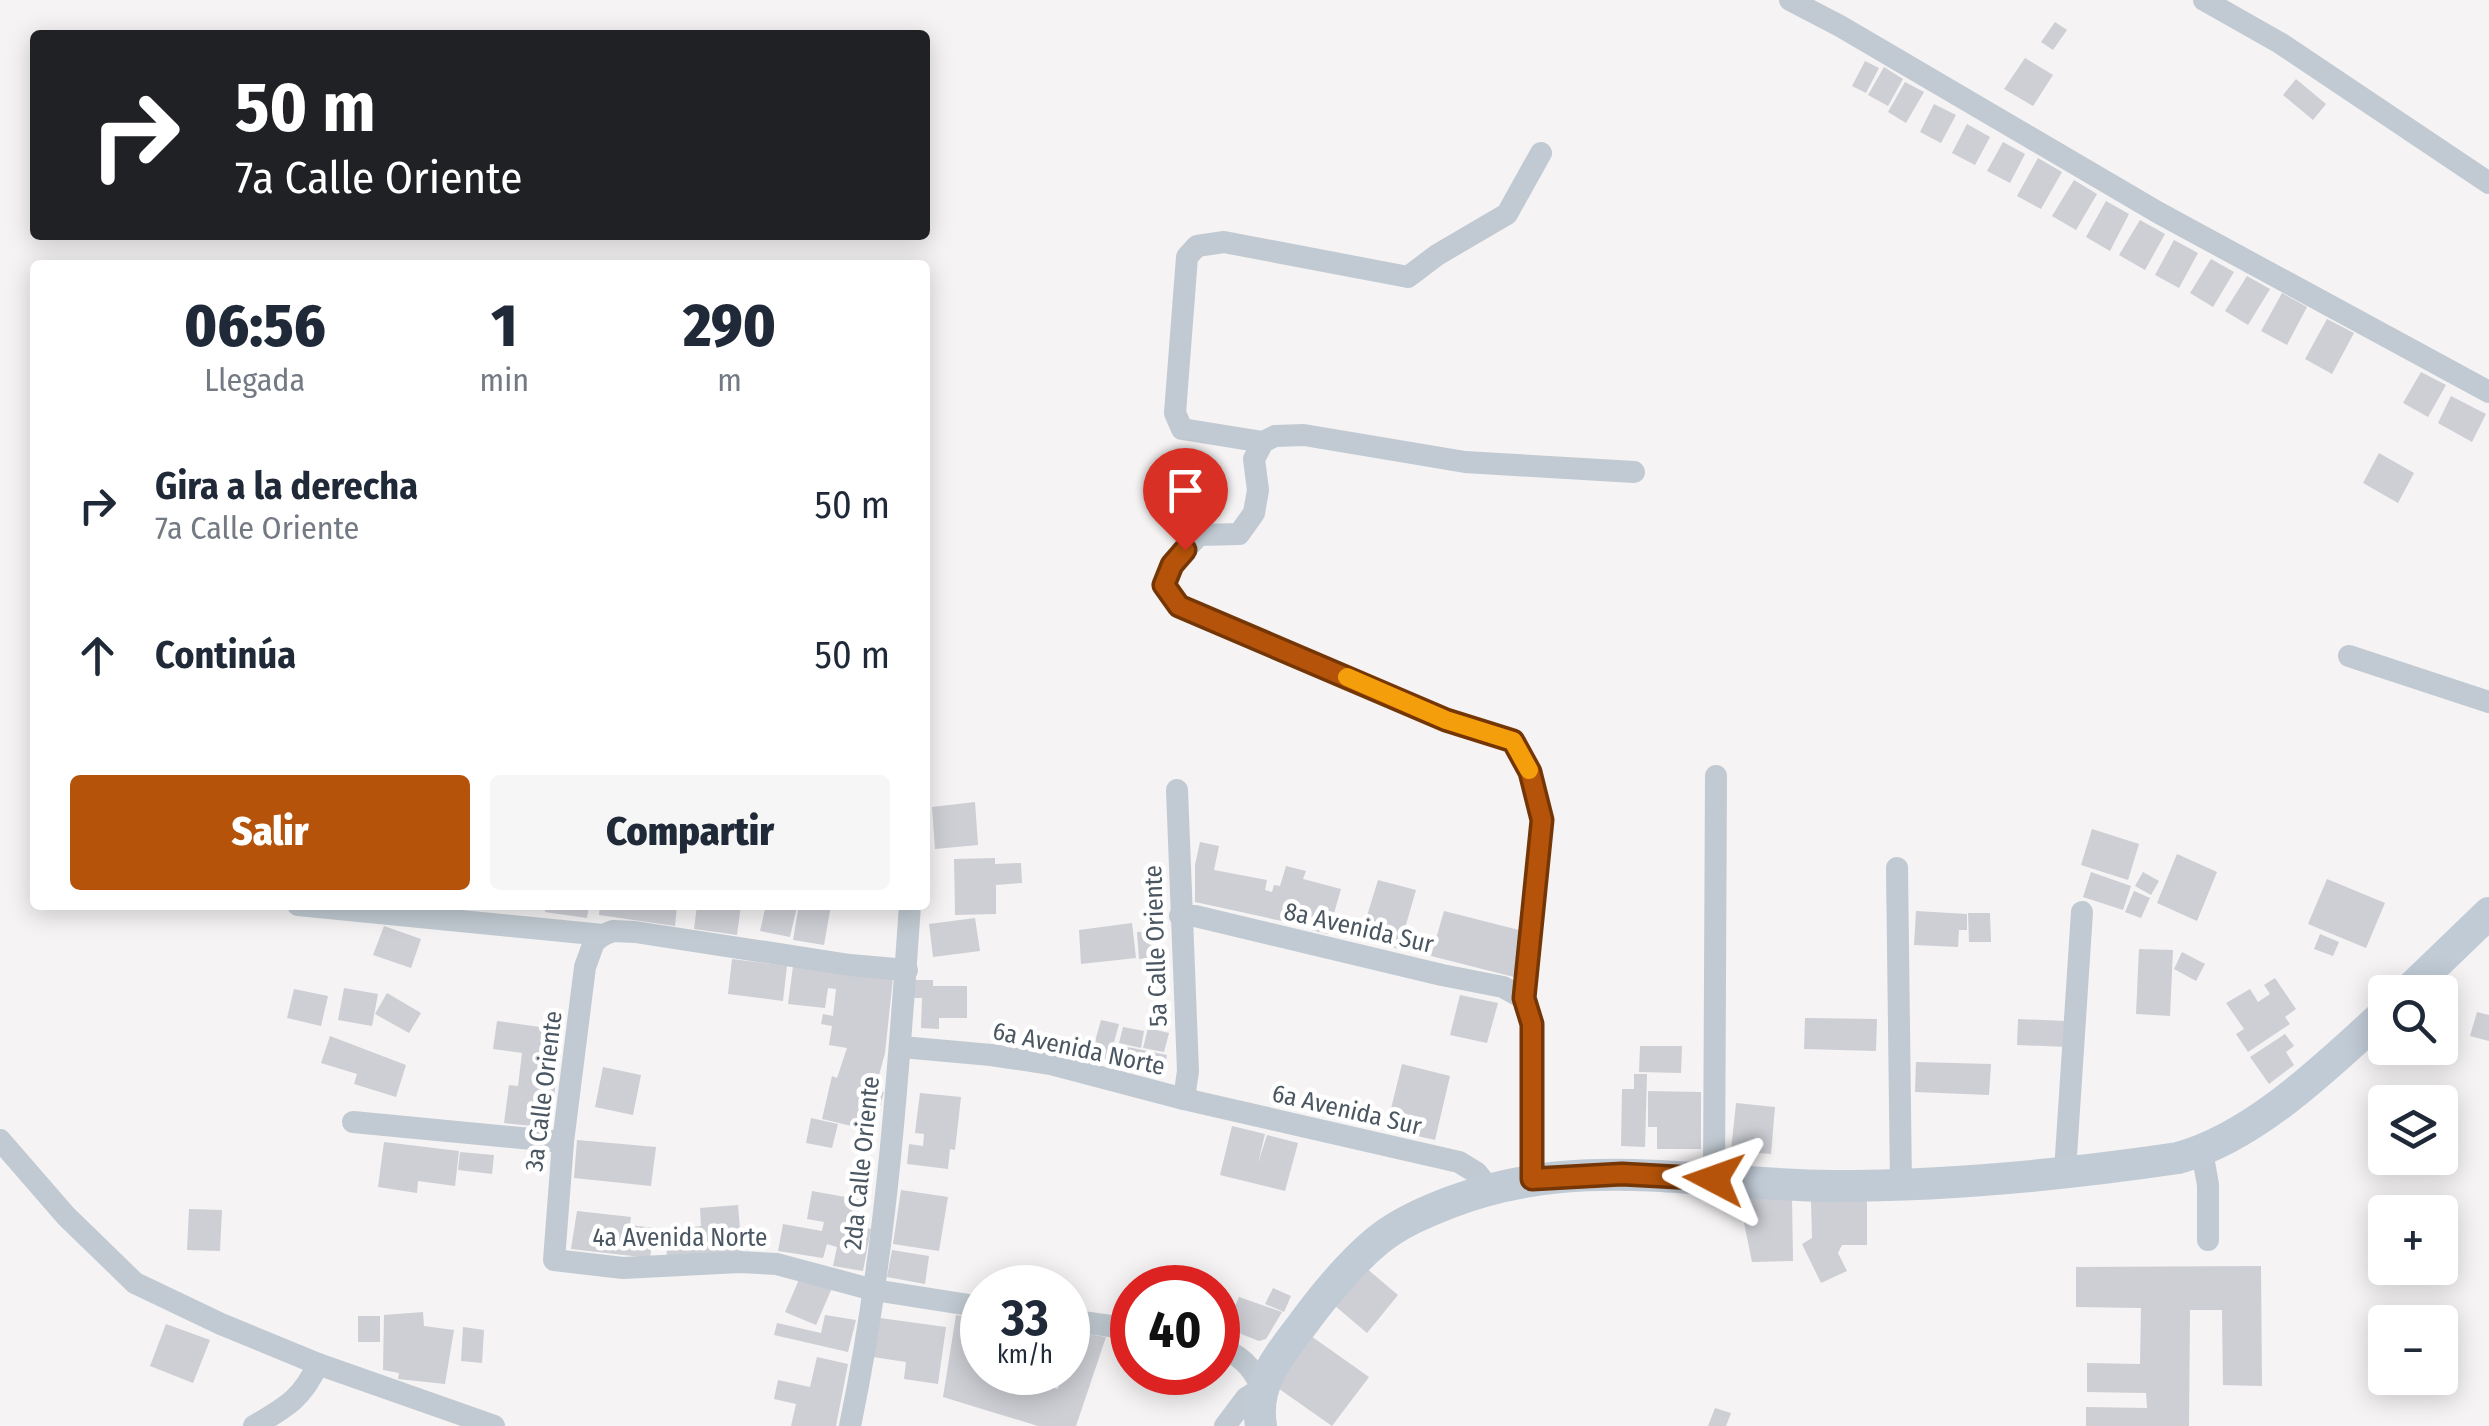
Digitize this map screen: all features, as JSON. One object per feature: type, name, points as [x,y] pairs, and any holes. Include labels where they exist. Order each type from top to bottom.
[{"type":"street","points":[[1790,0],[2158,212],[2489,392]]},
{"type":"street","points":[[2204,0],[2280,43],[2489,183]]},
{"type":"street","points":[[1264,442],[1182,430],[1174,413],[1187,257],[1198,246],[1224,242],[1408,277],[1437,254],[1506,214],[1541,154]]},
{"type":"street","points":[[1532,1179],[1532,1024],[1524,998],[1542,820],[1530,772],[1513,741],[1446,720],[1179,606],[1164,585],[1172,565],[1199,534],[1240,534],[1254,512],[1258,490],[1254,459],[1264,442],[1275,436],[1304,435],[1465,462],[1634,472]]},
{"type":"street","points":[[2349,656],[2489,702]]},
{"type":"street","points":[[1714,1179],[1716,776]]},
{"type":"street","name":"5a Calle Oriente","points":[[1176,790],[1188,1071],[1184,1099]]},
{"type":"street","points":[[1897,868],[1901,1186]]},
{"type":"street","points":[[349,910],[603,935],[613,930],[635,932],[906,970]]},
{"type":"street","name":"2da Calle Oriente","points":[[850,1426],[874,1290],[902,1047],[910,910]]},
{"type":"street","points":[[2065,1171],[2082,912]]},
{"type":"street","points":[[2425,975],[2489,913]]},
{"type":"street","name":"8a Avenida Sur","points":[[1180,916],[1195,916],[1502,987],[1524,998]]},
{"type":"street","name":"3a Calle Oriente","points":[[554,1260],[563,1142],[586,967],[594,942],[603,935]]},
{"type":"street","points":[[1261,1426],[1258,1411],[1270,1368],[1313,1310],[1379,1239],[1403,1222],[1488,1188],[1532,1179],[1622,1174],[1822,1186],[1901,1186],[1999,1180],[2145,1163],[2202,1152],[2302,1085],[2368,1028]]},
{"type":"street","name":"6a Avenida Norte","points":[[902,1047],[1050,1064],[1184,1099]]},
{"type":"street","name":"6a Avenida Sur","points":[[1184,1099],[1459,1162],[1477,1173],[1488,1188]]},
{"type":"street","points":[[353,1122],[563,1142]]},
{"type":"street","points":[[0,1140],[66,1216],[135,1283],[318,1364],[494,1426]]},
{"type":"street","points":[[2202,1152],[2208,1185],[2208,1240]]},
{"type":"street","name":"4a Avenida Norte","points":[[554,1260],[623,1268],[778,1264],[874,1290],[960,1304]]},
{"type":"street","points":[[1240,1356],[1252,1368],[1262,1388]]},
{"type":"street","points":[[254,1426],[303,1393],[318,1364]]},
{"type":"street","points":[[1225,1426],[1246,1398],[1262,1388]]},
{"type":"building","points":[[2055,22],[2067,30],[2053,50],[2041,42]]},
{"type":"building","points":[[2025,58],[2053,75],[2033,106],[2004,89]]},
{"type":"building","points":[[1865,61],[1879,68],[1866,93],[1852,86]]},
{"type":"building","points":[[1884,67],[1903,79],[1888,106],[1868,95]]},
{"type":"building","points":[[2296,79],[2326,104],[2313,120],[2283,95]]},
{"type":"building","points":[[1905,82],[1924,92],[1906,123],[1888,112]]},
{"type":"building","points":[[1934,104],[1956,115],[1941,143],[1920,132]]},
{"type":"building","points":[[1967,124],[1990,137],[1975,165],[1952,153]]},
{"type":"building","points":[[2003,142],[2025,154],[2010,183],[1987,171]]},
{"type":"building","points":[[2038,158],[2062,172],[2041,209],[2017,196]]},
{"type":"building","points":[[2074,180],[2097,194],[2076,230],[2052,216]]},
{"type":"building","points":[[2106,201],[2129,214],[2110,251],[2086,237]]},
{"type":"building","points":[[2140,220],[2165,234],[2145,270],[2119,255]]},
{"type":"building","points":[[2174,240],[2198,253],[2179,288],[2155,275]]},
{"type":"building","points":[[2211,259],[2234,272],[2213,307],[2190,293]]},
{"type":"building","points":[[2247,276],[2270,289],[2248,325],[2225,311]]},
{"type":"building","points":[[2282,293],[2307,307],[2287,345],[2261,331]]},
{"type":"building","points":[[2327,319],[2354,333],[2332,374],[2305,359]]},
{"type":"building","points":[[2421,372],[2446,385],[2428,417],[2403,403]]},
{"type":"building","points":[[2451,396],[2486,414],[2472,442],[2438,423]]},
{"type":"building","points":[[2379,453],[2414,473],[2398,503],[2363,483]]},
{"type":"building","points":[[975,802],[978,845],[935,849],[932,807]]},
{"type":"building","points":[[2092,829],[2139,844],[2128,880],[2081,865]]},
{"type":"building","points":[[1200,842],[1219,846],[1214,870],[1267,880],[1265,890],[1272,892],[1274,885],[1280,886],[1286,866],[1306,871],[1303,879],[1341,889],[1328,934],[1311,930],[1315,918],[1294,912],[1291,923],[1195,902],[1195,865]]},
{"type":"building","points":[[2177,854],[2217,872],[2197,921],[2157,903]]},
{"type":"building","points":[[995,858],[995,864],[1021,863],[1022,883],[996,885],[996,914],[955,915],[954,859]]},
{"type":"building","points":[[2091,872],[2131,886],[2123,910],[2083,897]]},
{"type":"building","points":[[2143,872],[2159,881],[2151,895],[2135,886]]},
{"type":"building","points":[[2327,879],[2385,903],[2366,948],[2308,924]]},
{"type":"building","points":[[1378,880],[1416,890],[1399,949],[1374,942],[1376,932],[1363,929]]},
{"type":"building","points":[[2134,891],[2150,898],[2141,918],[2125,912]]},
{"type":"building","points":[[545,910],[588,910],[587,918]]},
{"type":"building","points":[[600,910],[677,910],[675,926],[599,915]]},
{"type":"building","points":[[696,910],[740,910],[737,935],[694,929]]},
{"type":"building","points":[[765,910],[796,910],[790,937],[760,931]]},
{"type":"building","points":[[798,910],[830,910],[824,945],[793,940]]},
{"type":"building","points":[[1444,911],[1519,930],[1518,978],[1431,956]]},
{"type":"building","points":[[1916,911],[1967,914],[1967,930],[1959,930],[1958,947],[1914,945]]},
{"type":"building","points":[[1968,913],[1990,913],[1991,942],[1969,942]]},
{"type":"building","points":[[975,918],[980,951],[933,957],[929,924]]},
{"type":"building","points":[[1132,923],[1136,958],[1081,964],[1079,930]]},
{"type":"building","points":[[384,926],[421,939],[411,968],[373,955]]},
{"type":"building","points":[[1159,931],[1161,957],[1139,959],[1137,932]]},
{"type":"building","points":[[2320,934],[2339,942],[2333,956],[2314,949]]},
{"type":"building","points":[[2139,949],[2173,950],[2170,1016],[2136,1014]]},
{"type":"building","points":[[2182,952],[2205,964],[2196,981],[2174,969]]},
{"type":"building","points":[[732,959],[787,966],[783,1001],[728,994]]},
{"type":"building","points":[[793,966],[893,978],[885,1053],[875,1090],[884,1092],[873,1131],[822,1119],[832,1076],[837,1078],[847,1048],[829,1045],[832,1026],[821,1024],[823,1014],[833,1016],[836,989],[828,988],[825,1008],[788,1004]]},
{"type":"building","points":[[2275,978],[2296,1009],[2285,1017],[2290,1024],[2248,1052],[2236,1034],[2244,1029],[2226,1003],[2250,989],[2258,1002],[2270,994],[2264,985]]},
{"type":"building","points":[[914,980],[933,980],[933,986],[967,986],[967,1018],[939,1018],[939,1029],[921,1028],[922,998],[914,998]]},
{"type":"building","points":[[344,988],[378,994],[372,1026],[338,1020]]},
{"type":"building","points":[[294,989],[328,996],[321,1026],[287,1018]]},
{"type":"building","points":[[387,993],[421,1013],[409,1033],[375,1014]]},
{"type":"building","points":[[1460,995],[1498,1003],[1487,1043],[1450,1035]]},
{"type":"building","points":[[2477,1012],[2489,1015],[2489,1041],[2470,1036]]},
{"type":"building","points":[[1805,1018],[1877,1019],[1876,1051],[1804,1049]]},
{"type":"building","points":[[2018,1019],[2066,1021],[2066,1047],[2017,1045]]},
{"type":"building","points":[[1101,1020],[1119,1024],[1109,1061],[1091,1056]]},
{"type":"building","points":[[497,1021],[561,1030],[551,1128],[504,1123],[509,1085],[518,1086],[522,1053],[493,1049]]},
{"type":"building","points":[[1123,1027],[1144,1031],[1141,1048],[1119,1043]]},
{"type":"building","points":[[1148,1028],[1169,1033],[1164,1052],[1143,1048]]},
{"type":"building","points":[[2285,1034],[2294,1046],[2286,1052],[2294,1065],[2269,1084],[2250,1057]]},
{"type":"building","points":[[330,1036],[406,1065],[396,1097],[354,1084],[357,1074],[321,1063]]},
{"type":"building","points":[[1118,1045],[1167,1055],[1163,1077],[1114,1067]]},
{"type":"building","points":[[1640,1046],[1682,1046],[1681,1073],[1639,1072]]},
{"type":"building","points":[[1916,1062],[1991,1064],[1989,1095],[1915,1092]]},
{"type":"building","points":[[1402,1064],[1450,1076],[1435,1140],[1386,1129]]},
{"type":"building","points":[[603,1067],[641,1075],[633,1115],[595,1107]]},
{"type":"building","points":[[1634,1074],[1647,1074],[1645,1147],[1621,1146],[1622,1089],[1634,1089]]},
{"type":"building","points":[[1648,1091],[1701,1092],[1701,1149],[1657,1149],[1657,1127],[1648,1127]]},
{"type":"building","points":[[920,1093],[961,1097],[955,1150],[950,1149],[948,1169],[907,1164],[909,1144],[923,1146],[924,1134],[915,1133]]},
{"type":"building","points":[[1736,1103],[1775,1107],[1771,1154],[1731,1151]]},
{"type":"building","points":[[811,1118],[838,1124],[832,1148],[806,1143]]},
{"type":"building","points":[[1232,1126],[1265,1134],[1258,1163],[1267,1135],[1298,1143],[1285,1191],[1220,1175]]},
{"type":"building","points":[[577,1140],[656,1147],[651,1186],[574,1178]]},
{"type":"building","points":[[384,1142],[459,1151],[455,1186],[418,1181],[417,1193],[378,1187]]},
{"type":"building","points":[[460,1152],[494,1155],[492,1174],[458,1170]]},
{"type":"building","points":[[901,1190],[948,1197],[939,1251],[893,1244]]},
{"type":"building","points":[[812,1191],[862,1200],[856,1225],[871,1229],[863,1271],[833,1266],[837,1247],[827,1244],[823,1258],[778,1251],[783,1224],[822,1231],[824,1222],[807,1219]]},
{"type":"building","points":[[1738,1193],[1792,1196],[1793,1261],[1752,1262]]},
{"type":"building","points":[[1811,1201],[1867,1201],[1867,1245],[1842,1245],[1838,1253],[1847,1271],[1821,1283],[1802,1244],[1812,1238]]},
{"type":"building","points":[[738,1205],[742,1252],[667,1258],[666,1230],[701,1226],[700,1208]]},
{"type":"building","points":[[189,1209],[222,1210],[220,1251],[187,1250]]},
{"type":"building","points":[[577,1211],[631,1217],[630,1225],[654,1228],[650,1258],[571,1249]]},
{"type":"building","points":[[892,1250],[929,1256],[925,1284],[887,1277]]},
{"type":"building","points":[[2261,1266],[2262,1386],[2223,1385],[2222,1310],[2190,1310],[2189,1426],[2086,1426],[2086,1407],[2147,1408],[2146,1393],[2087,1392],[2087,1363],[2140,1364],[2141,1308],[2076,1307],[2076,1267]]},
{"type":"building","points":[[1366,1268],[1398,1295],[1367,1333],[1334,1305]]},
{"type":"building","points":[[801,1275],[832,1288],[816,1325],[785,1312]]},
{"type":"building","points":[[1273,1288],[1291,1296],[1284,1312],[1265,1304]]},
{"type":"building","points":[[1240,1297],[1282,1312],[1266,1339],[1259,1341],[1240,1334]]},
{"type":"building","points":[[423,1312],[424,1326],[454,1330],[445,1384],[398,1379],[399,1373],[383,1370],[384,1315]]},
{"type":"building","points":[[825,1315],[856,1320],[848,1352],[774,1335],[777,1323],[821,1333]]},
{"type":"building","points":[[956,1315],[960,1316],[960,1395],[1086,1395],[1076,1426],[1038,1426],[943,1397]]},
{"type":"building","points":[[358,1316],[380,1316],[380,1342],[358,1342]]},
{"type":"building","points":[[880,1318],[946,1327],[938,1384],[904,1379],[906,1362],[873,1357]]},
{"type":"building","points":[[166,1324],[210,1340],[193,1383],[150,1366]]},
{"type":"building","points":[[463,1327],[484,1330],[482,1363],[461,1361]]},
{"type":"building","points":[[1090,1334],[1106,1337],[1090,1384]]},
{"type":"building","points":[[1311,1336],[1369,1377],[1332,1426],[1275,1386]]},
{"type":"building","points":[[817,1357],[848,1364],[836,1426],[791,1426],[796,1404],[774,1399],[778,1380],[810,1387]]},
{"type":"building","points":[[1715,1408],[1731,1413],[1726,1426],[1708,1426]]},
{"type":"slow traffic","points":[[1347,677],[1446,720],[1513,741],[1529,770]]},
{"type":"route","points":[[1185,550],[1172,565],[1164,585],[1179,606],[1446,720],[1513,741],[1530,772],[1542,820],[1524,998],[1532,1024],[1532,1179],[1622,1174],[1714,1179]]}]
